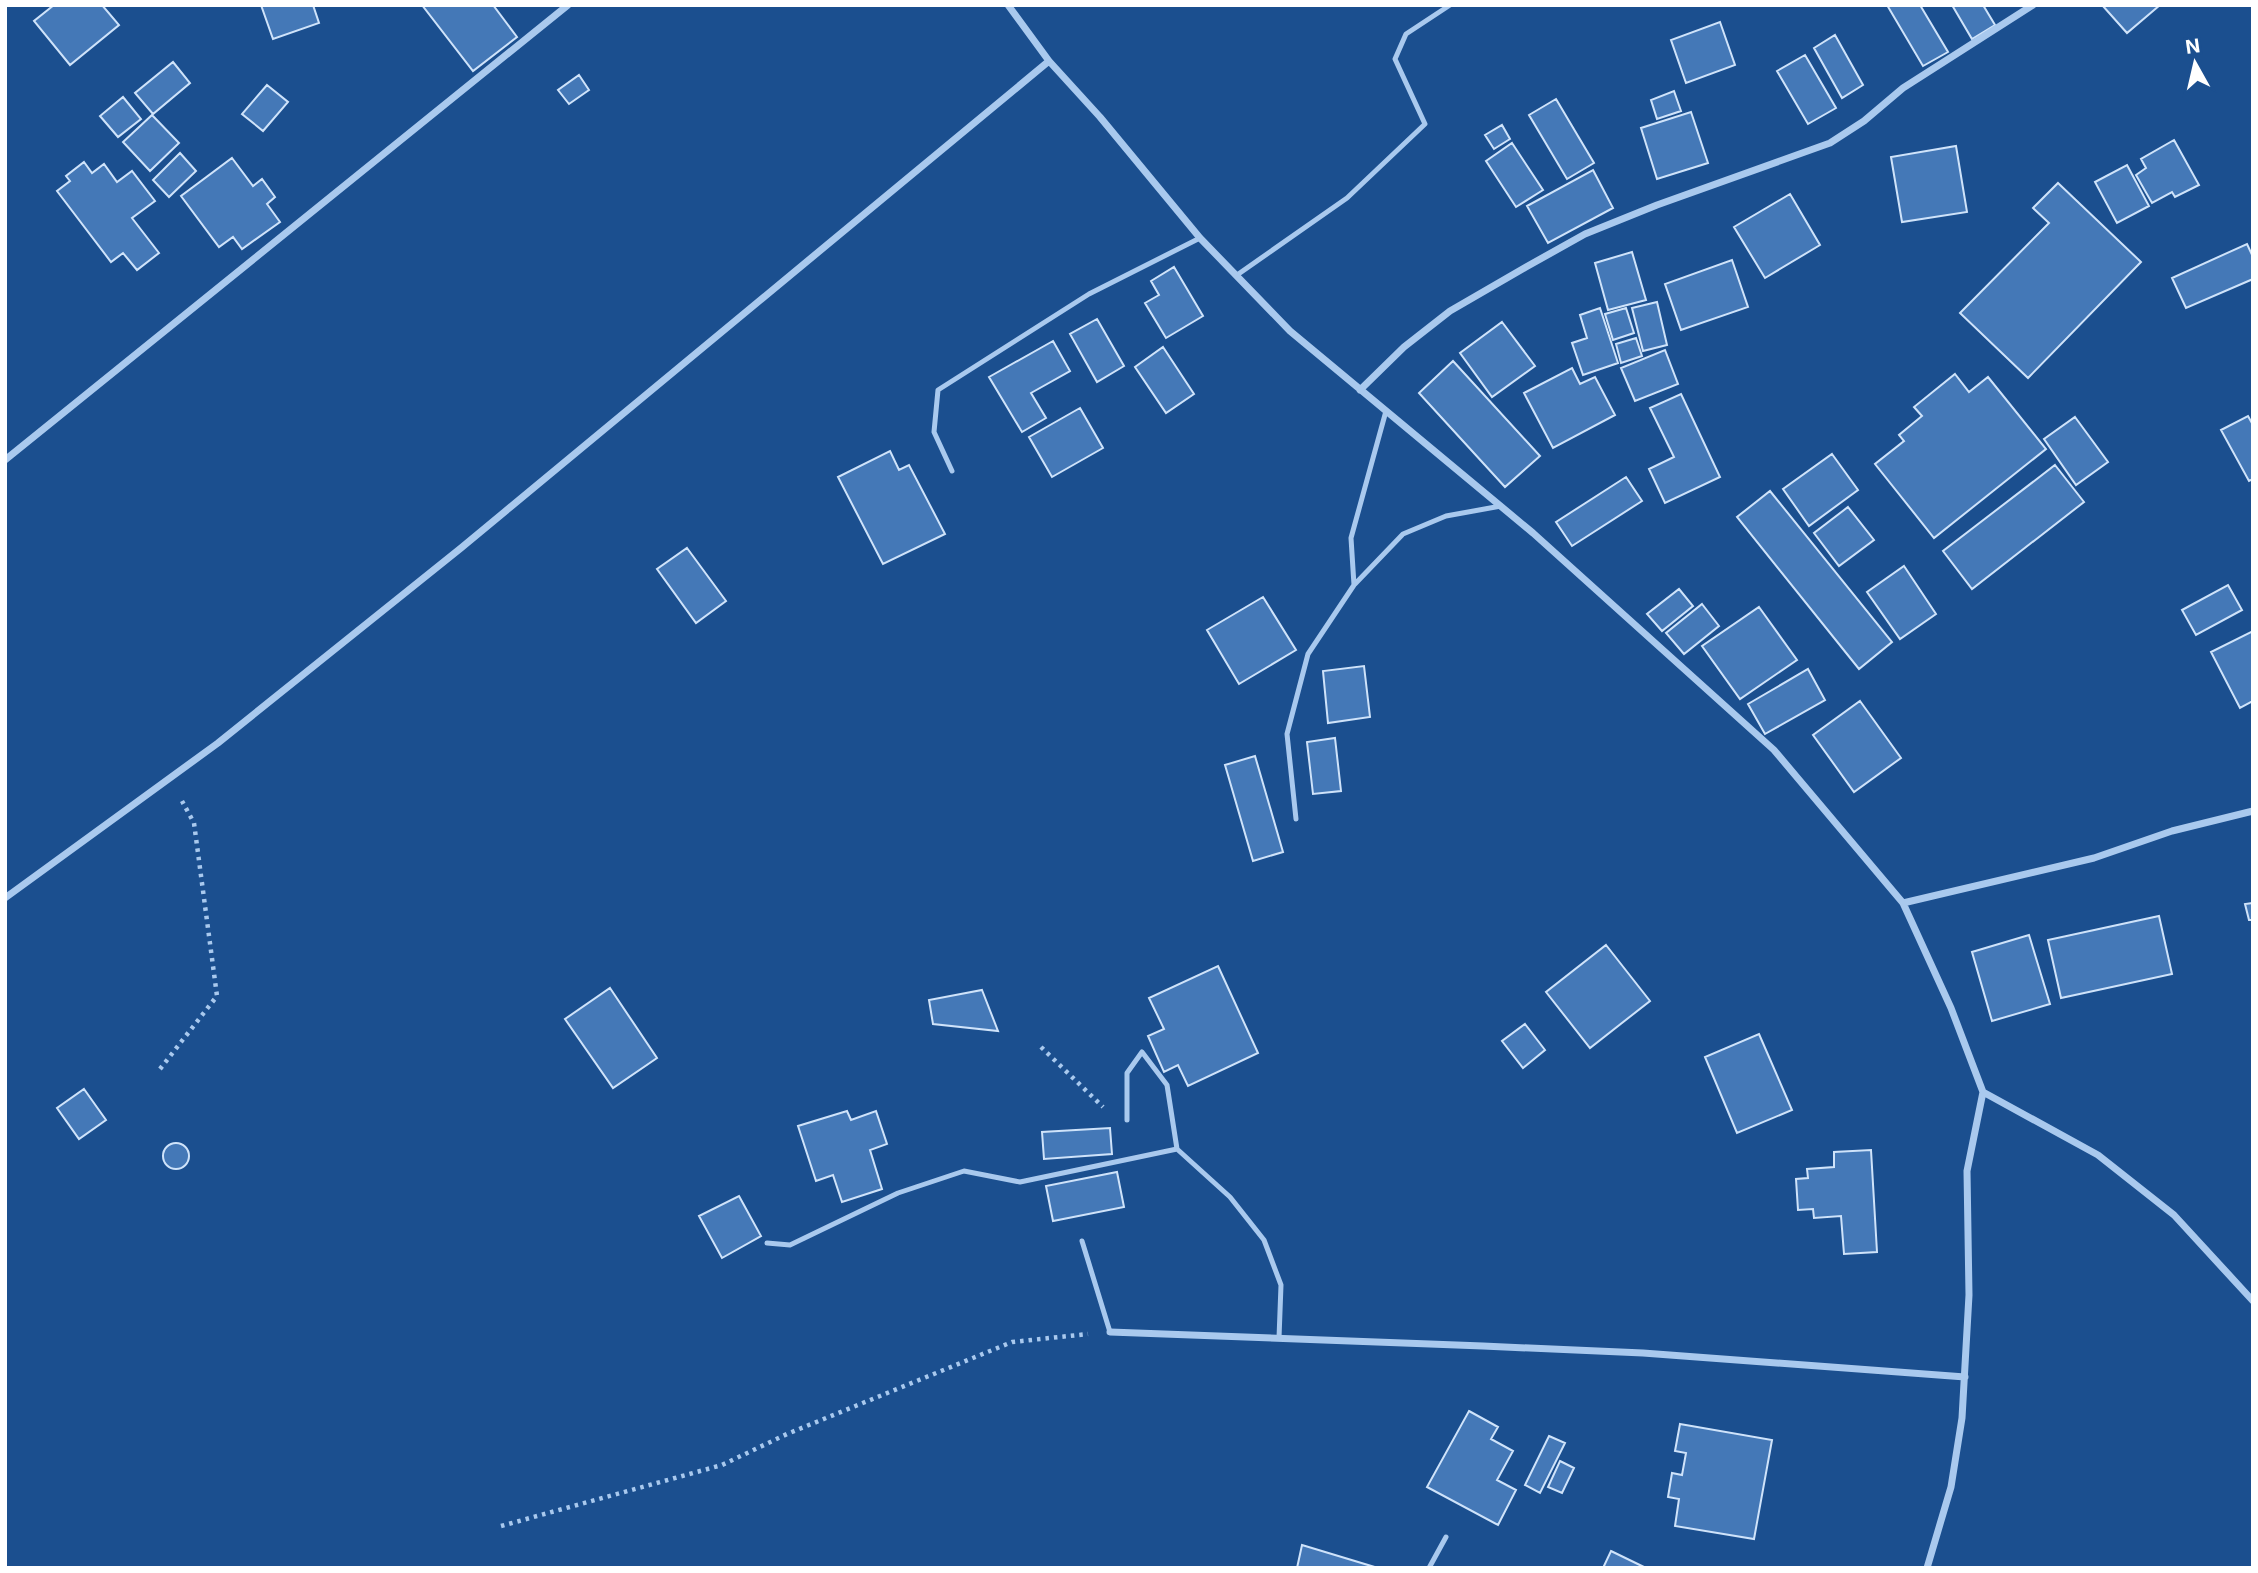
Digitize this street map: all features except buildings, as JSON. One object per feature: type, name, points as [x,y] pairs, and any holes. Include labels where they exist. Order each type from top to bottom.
[{"type":"street","points":[[5,460],[568,5]]},
{"type":"street","points":[[1007,5],[1049,61],[1100,117],[1200,238],[1290,331],[1533,533],[1774,750],[1903,903],[1951,1008],[1983,1092],[1967,1171],[1969,1295],[1962,1418],[1951,1487],[1927,1568]]},
{"type":"street","points":[[1360,390],[1404,347],[1450,311],[1526,267],[1585,234],[1657,205],[1830,143],[1864,121],[1903,88],[2032,5]]},
{"type":"street","points":[[5,898],[218,743],[461,548],[1049,61]]},
{"type":"street","points":[[1903,903],[2094,859],[2172,831],[2253,811]]},
{"type":"street","points":[[1983,1092],[2098,1155],[2174,1215],[2253,1301]]},
{"type":"street","points":[[1110,1332],[1643,1353],[1965,1377]]},
{"type":"lane","points":[[1237,275],[1347,198],[1425,124],[1395,60],[1406,34],[1450,5]]},
{"type":"lane","points":[[952,471],[934,432],[938,390],[1088,294],[1200,238]]},
{"type":"lane","points":[[1354,585],[1351,538],[1386,411]]},
{"type":"lane","points":[[1296,819],[1287,734],[1308,654],[1354,585],[1403,534],[1446,516],[1501,506]]},
{"type":"lane","points":[[1126,1120],[1127,1073],[1142,1052],[1167,1085],[1177,1149],[1230,1197],[1264,1240],[1281,1285],[1279,1338]]},
{"type":"lane","points":[[767,1243],[790,1244],[898,1193],[964,1171],[1020,1182],[1177,1149]]},
{"type":"lane","points":[[1082,1241],[1110,1332]]},
{"type":"lane","points":[[1429,1568],[1446,1537]]},
{"type":"path","points":[[160,1069],[217,996],[194,823],[169,779]]},
{"type":"path","points":[[501,1526],[722,1465],[787,1434],[1012,1342],[1110,1332]]}]
